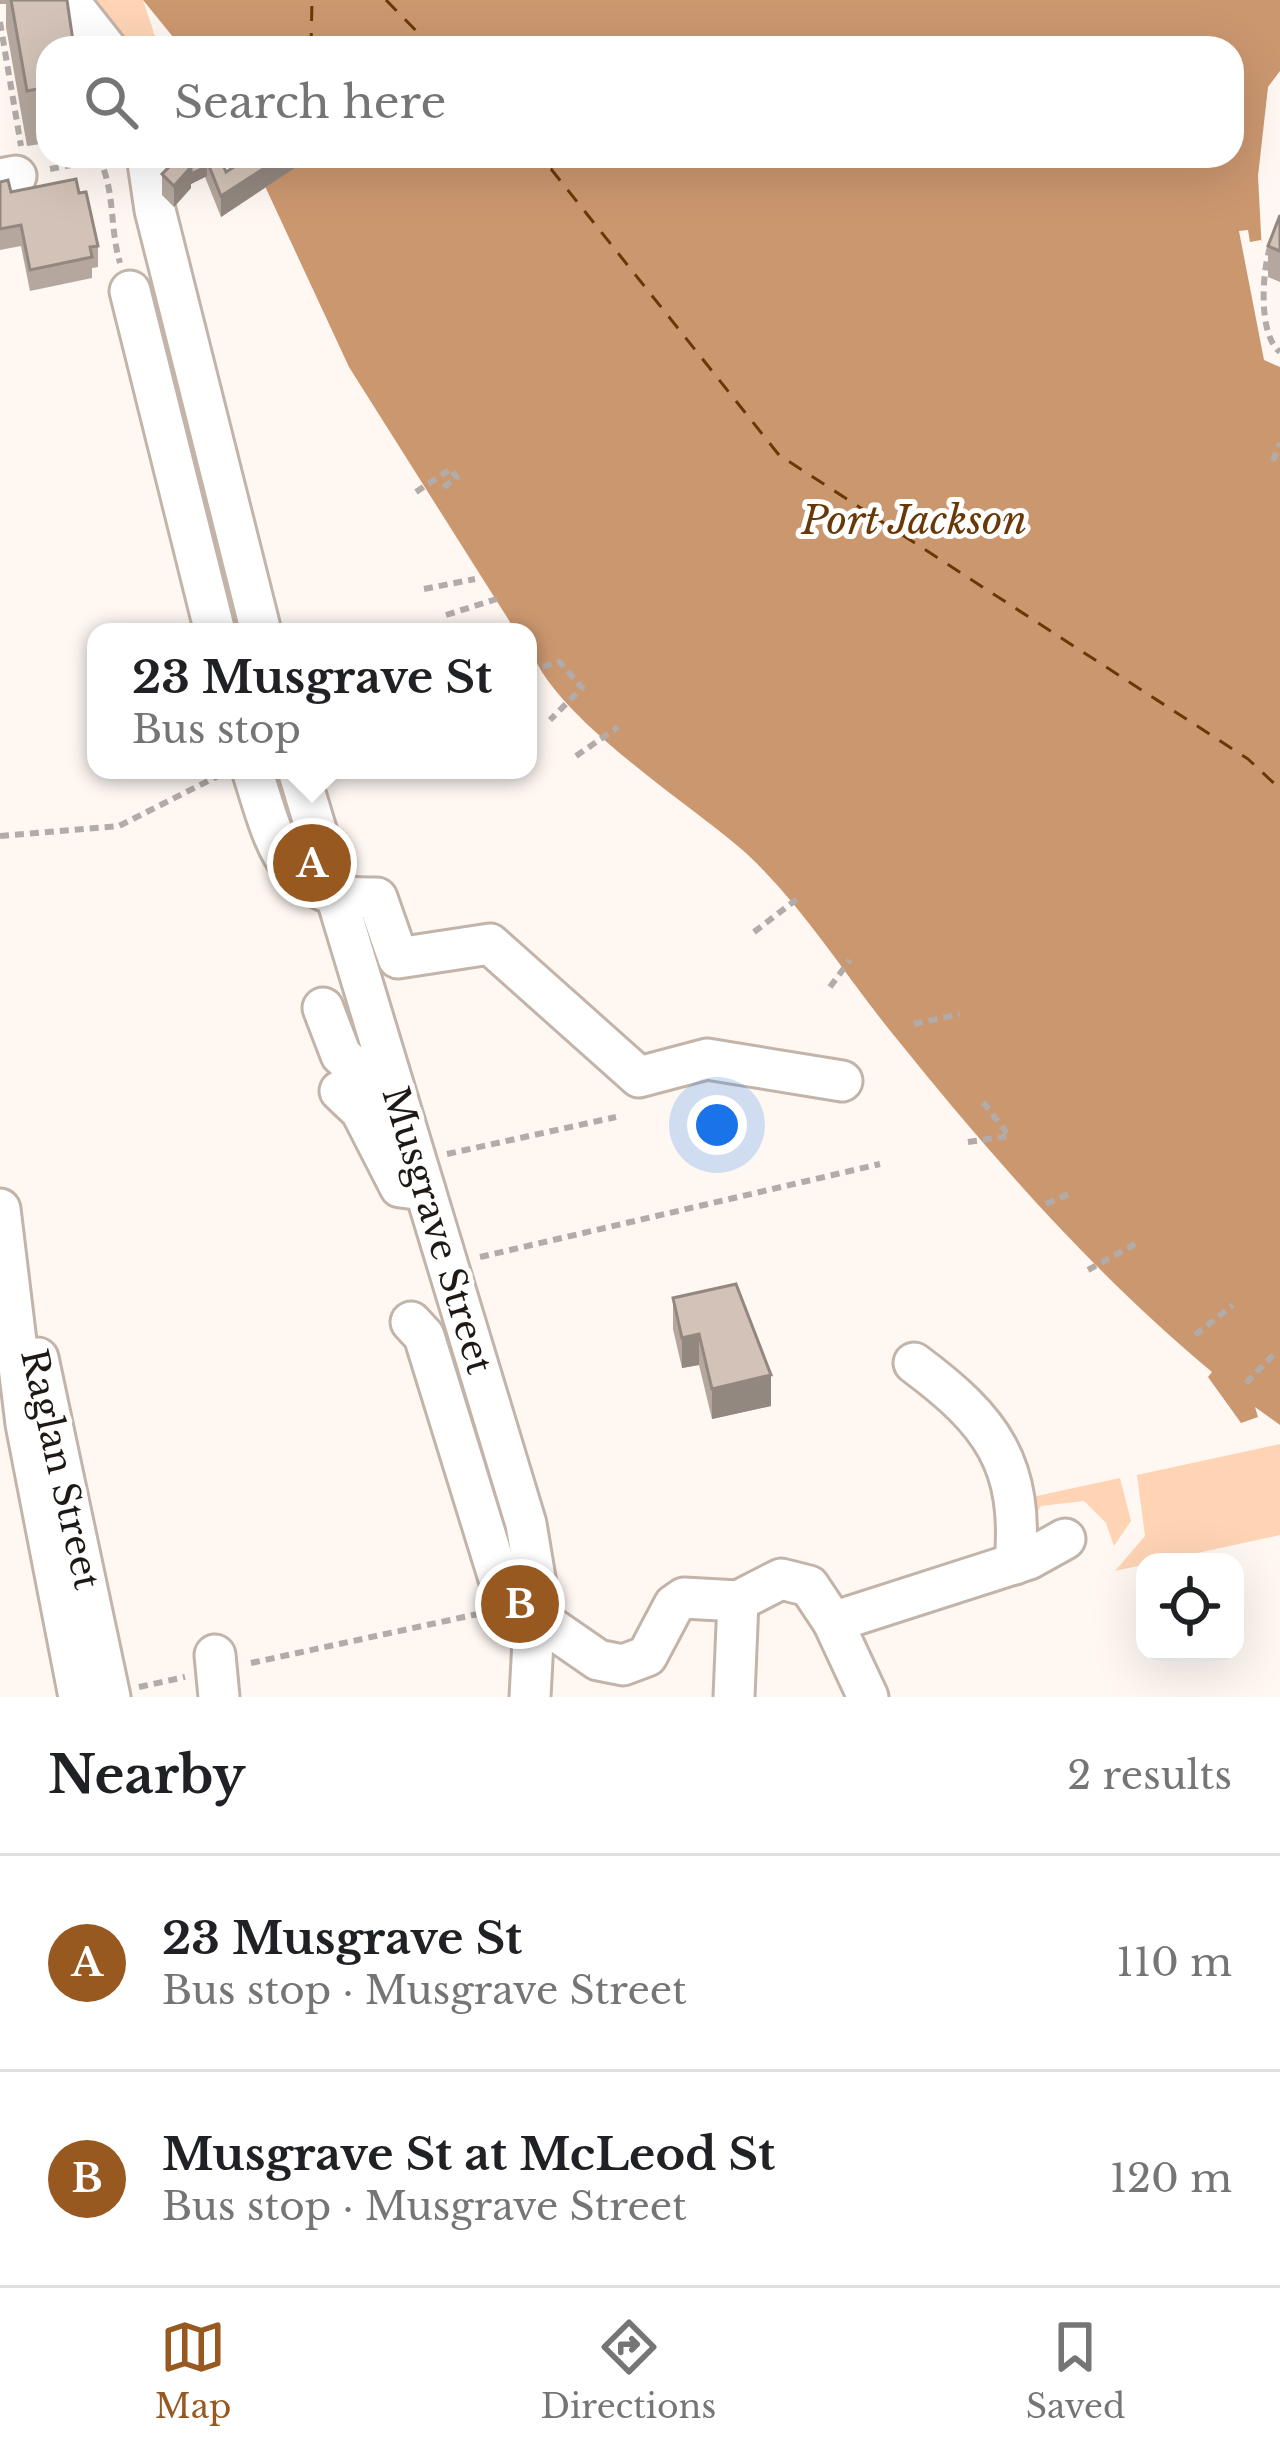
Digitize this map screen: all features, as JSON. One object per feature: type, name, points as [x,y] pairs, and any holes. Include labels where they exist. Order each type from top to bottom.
[{"type":"street","points":[[68,0],[96,36]]},
{"type":"street","points":[[150,168],[259,623]]},
{"type":"street","points":[[128,288],[213,623]]},
{"type":"street","points":[[255,779],[282,855],[307,882],[337,899],[377,898],[398,958],[490,944],[639,1077],[707,1059],[842,1081]]},
{"type":"street","name":"Musgrave Street","points":[[301,779],[400,1108],[431,1173],[526,1524],[535,1619],[530,1697]]},
{"type":"street","points":[[323,1008],[341,1055],[400,1108]]},
{"type":"street","points":[[340,1091],[361,1112],[400,1187],[431,1173]]},
{"type":"street","name":"Raglan Street","points":[[3,1226],[26,1424],[79,1697]]},
{"type":"street","name":"Raglan Street","points":[[3,1226],[54,1417],[110,1697]]},
{"type":"street","points":[[410,1322],[424,1336],[505,1595],[586,1654],[623,1665],[656,1646],[674,1605],[684,1598],[738,1601],[768,1583],[794,1580],[809,1586],[833,1622],[868,1697]]},
{"type":"street","points":[[914,1363],[968,1402],[1010,1466],[1020,1515],[1016,1564]]},
{"type":"street","points":[[833,1622],[1016,1564],[1066,1539]]},
{"type":"street","points":[[734,1697],[738,1601]]},
{"type":"path","points":[[1,22],[22,153],[17,168]]},
{"type":"path","points":[[100,168],[114,202],[114,242],[128,288]]},
{"type":"path","points":[[1273,238],[1265,268],[1266,309],[1271,344],[1280,352]]},
{"type":"path","points":[[1273,461],[1280,443]]},
{"type":"path","points":[[416,492],[451,469],[457,478],[439,490]]},
{"type":"path","points":[[424,589],[475,579]]},
{"type":"path","points":[[446,615],[502,597]]},
{"type":"path","points":[[537,668],[560,662],[582,688],[550,720]]},
{"type":"path","points":[[576,756],[618,727]]},
{"type":"path","points":[[0,836],[118,826],[211,779]]},
{"type":"path","points":[[754,932],[797,899]]},
{"type":"path","points":[[830,987],[850,960]]},
{"type":"path","points":[[914,1024],[960,1014]]},
{"type":"path","points":[[968,1142],[1009,1136],[980,1098]]},
{"type":"path","points":[[431,1173],[616,1117]]},
{"type":"path","points":[[470,1259],[880,1164]]},
{"type":"path","points":[[1046,1204],[1073,1192]]},
{"type":"path","points":[[1088,1270],[1137,1243]]},
{"type":"path","points":[[1195,1335],[1233,1305]]},
{"type":"path","points":[[1246,1383],[1274,1354]]},
{"type":"path","points":[[172,1680],[217,1674],[488,1612],[535,1619]]},
{"type":"shaded area","points":[[82,0],[143,0],[155,36],[108,36]]},
{"type":"shaded area","points":[[1280,1444],[1280,1535],[1198,1553],[1136,1553],[1136,1566],[1115,1571],[1145,1536],[1137,1475]]},
{"type":"shaded area","points":[[1120,1478],[1131,1521],[1114,1546],[1106,1523],[1084,1501],[1041,1506],[1033,1518],[1023,1499]]},
{"type":"water","name":"Port Jackson","points":[[143,0],[1280,0],[1280,71],[1268,87],[1258,176],[1263,271],[1280,336],[1280,1425],[1255,1407],[1258,1417],[1241,1423],[1208,1377],[1212,1372],[1084,1253],[967,1124],[768,875],[620,753],[555,690],[537,663],[537,623],[511,623],[349,367],[257,168],[1244,168],[1244,36],[172,36]]},
{"type":"pier","points":[[1248,230],[1250,242],[1261,240],[1268,261],[1280,317],[1280,367],[1264,360],[1239,231]]},
{"type":"building","points":[[11,0],[67,0],[72,36],[36,36],[36,89],[27,91]]},
{"type":"building","points":[[168,168],[190,168],[174,186],[162,174]]},
{"type":"building","points":[[210,168],[226,172],[264,168],[221,196]]},
{"type":"building","points":[[76,179],[79,193],[86,192],[98,246],[90,247],[92,257],[30,270],[21,225],[0,229],[0,182],[8,180],[11,192]]},
{"type":"building","points":[[1280,215],[1280,251],[1268,246]]},
{"type":"building","points":[[736,1284],[771,1375],[712,1389],[699,1334],[682,1338],[673,1298]]},
{"type":"ferry route","points":[[311,36],[312,0]]},
{"type":"ferry route","points":[[386,0],[421,36]]},
{"type":"ferry route","points":[[549,168],[779,455],[1248,759],[1280,789]]},
{"type":"place","name":"23 Musgrave St","points":[[312,863]]},
{"type":"place","name":"Musgrave St at McLeod St","points":[[520,1604]]}]
